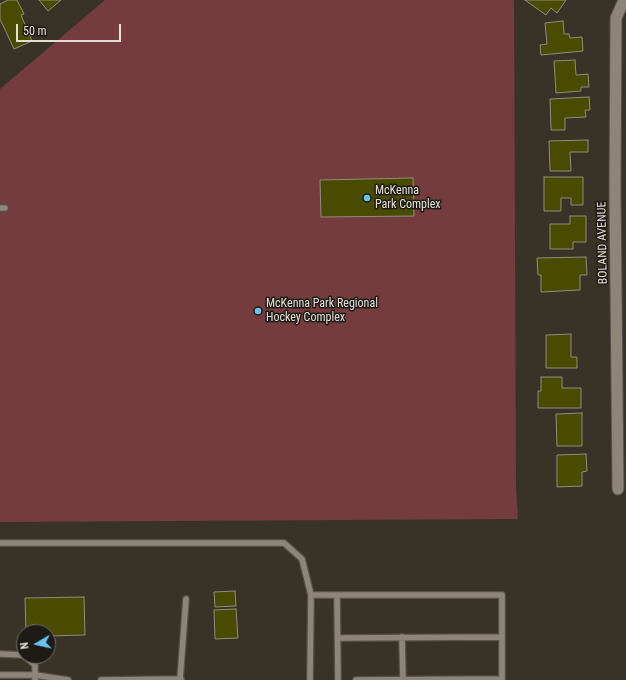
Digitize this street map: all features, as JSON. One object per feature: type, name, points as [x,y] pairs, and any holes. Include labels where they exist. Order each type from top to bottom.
[{"type":"street","name":"BOLAND AVENUE","points":[[618,489],[622,397],[621,191],[616,18],[624,0]]},
{"type":"lane","points":[[0,543],[284,543],[302,559],[311,595],[310,680]]},
{"type":"lane","points":[[311,595],[502,595],[502,680],[356,680]]},
{"type":"lane","points":[[338,595],[338,680]]},
{"type":"lane","points":[[101,680],[181,679],[186,599]]},
{"type":"lane","points":[[402,637],[403,680]]},
{"type":"lane","points":[[338,638],[502,637]]},
{"type":"lane","points":[[0,654],[22,655],[36,665],[35,677]]},
{"type":"lane","points":[[0,675],[68,680]]},
{"type":"shaded area","name":"McKenna Park Regional Hockey Complex","points":[[105,0],[514,0],[516,488],[518,519],[0,522],[0,89]]},
{"type":"building","points":[[8,0],[17,0],[24,14],[21,15],[32,41],[14,49],[0,19],[0,4]]},
{"type":"building","points":[[39,0],[61,0],[48,11]]},
{"type":"building","points":[[525,0],[566,0],[557,13],[551,8],[546,15]]},
{"type":"building","points":[[563,21],[564,34],[569,34],[570,38],[582,37],[583,51],[541,55],[540,45],[547,44],[545,23]]},
{"type":"building","points":[[575,60],[576,75],[588,74],[589,87],[581,87],[581,91],[556,93],[554,61]]},
{"type":"building","points":[[589,97],[590,110],[585,110],[586,117],[565,118],[565,130],[551,130],[550,99]]},
{"type":"building","points":[[588,140],[588,152],[570,152],[571,171],[550,171],[549,141]]},
{"type":"building","points":[[544,177],[583,177],[583,205],[571,205],[571,198],[561,198],[561,211],[544,211]]},
{"type":"building","name":"McKenna Park Complex","points":[[413,178],[414,216],[321,217],[320,180]]},
{"type":"building","points":[[570,216],[586,216],[586,242],[573,242],[573,249],[550,249],[550,224],[570,224]]},
{"type":"building","points":[[586,257],[587,275],[580,275],[580,290],[541,292],[541,275],[538,275],[537,258]]},
{"type":"building","points":[[571,334],[571,357],[577,357],[577,368],[546,368],[546,335]]},
{"type":"building","points":[[541,377],[562,377],[562,388],[581,388],[581,408],[538,408],[538,391],[541,391]]},
{"type":"building","points":[[582,413],[582,446],[557,446],[556,414]]},
{"type":"building","points":[[586,454],[587,471],[582,472],[582,486],[557,487],[557,455]]},
{"type":"building","points":[[235,591],[236,606],[215,607],[214,592]]},
{"type":"building","points":[[84,597],[85,635],[56,636],[56,624],[26,624],[25,598]]},
{"type":"building","points":[[236,609],[238,638],[215,639],[214,610]]},
{"type":"place","name":"McKenna Park Complex","points":[[367,198]]},
{"type":"place","name":"McKenna Park Regional Hockey Complex","points":[[258,311]]}]
